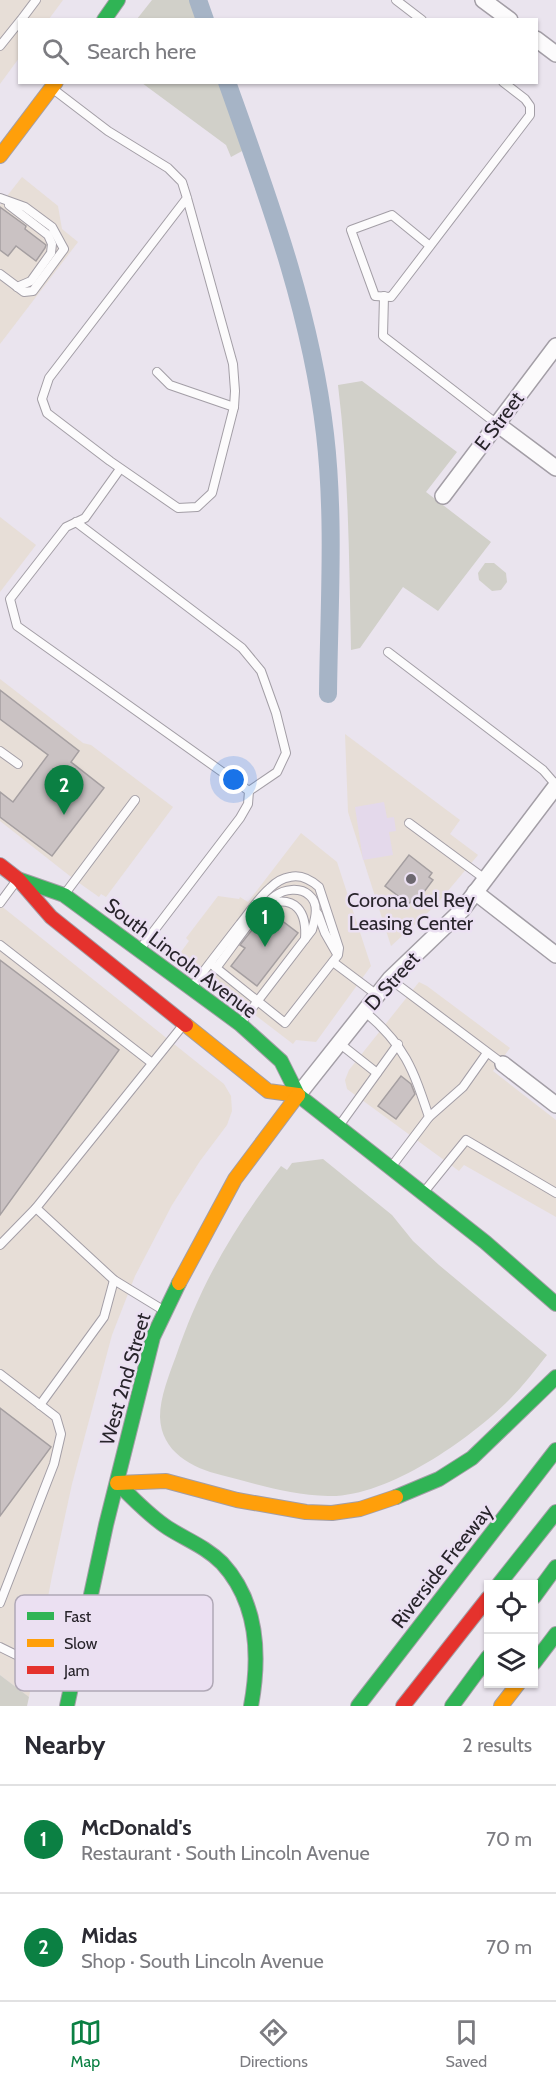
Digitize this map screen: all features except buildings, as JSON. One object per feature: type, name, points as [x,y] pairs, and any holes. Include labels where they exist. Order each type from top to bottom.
[{"type":"main road","points":[[105,18],[118,0]]},
{"type":"main road","points":[[0,156],[54,85]]},
{"type":"main road","name":"South Lincoln Avenue","points":[[0,865],[18,879],[51,917],[268,1091],[298,1095]]},
{"type":"main road","name":"South Lincoln Avenue","points":[[18,879],[64,895],[240,1024],[280,1061],[298,1095],[485,1242],[553,1301]]},
{"type":"main road","name":"West 2nd Street","points":[[91,1595],[138,1390],[153,1337],[164,1310],[235,1179],[298,1095]]},
{"type":"main road","points":[[117,1483],[166,1481],[237,1500],[306,1512],[332,1514],[360,1509],[400,1496],[439,1479],[471,1458],[556,1377]]},
{"type":"main road","name":"Riverside Freeway","points":[[358,1706],[556,1450]]},
{"type":"main road","points":[[117,1483],[161,1524],[205,1549],[227,1569],[238,1586],[247,1604],[257,1644],[257,1676],[251,1706]]},
{"type":"main road","points":[[502,1580],[556,1512]]},
{"type":"main road","points":[[538,1592],[556,1568]]},
{"type":"main road","points":[[403,1706],[484,1604]]},
{"type":"main road","points":[[538,1658],[556,1634]]},
{"type":"main road","points":[[453,1706],[484,1664]]},
{"type":"main road","points":[[501,1706],[514,1688]]},
{"type":"main road","name":"West 2nd Street","points":[[67,1706],[70,1691]]},
{"type":"street","points":[[483,0],[507,18]]},
{"type":"street","points":[[538,40],[556,54]]},
{"type":"street","name":"E Street","points":[[442,496],[556,346]]},
{"type":"street","points":[[497,424],[556,468]]},
{"type":"street","name":"D Street","points":[[298,1095],[390,979],[462,910],[556,785]]},
{"type":"street","points":[[475,892],[556,955]]},
{"type":"street","points":[[503,1064],[556,1105]]},
{"type":"lane","points":[[22,18],[36,0]]},
{"type":"lane","points":[[396,0],[419,18]]},
{"type":"lane","points":[[0,46],[18,23]]},
{"type":"lane","points":[[430,246],[392,215],[351,230],[375,296],[391,297],[430,246],[530,115],[530,106],[525,99],[506,84]]},
{"type":"lane","points":[[54,85],[120,140],[168,168],[182,182],[188,198],[233,364],[235,391],[234,406],[213,493],[197,507],[178,508],[120,469],[47,413],[42,399],[49,378],[188,198]]},
{"type":"lane","points":[[2,200],[48,235],[52,244],[51,253],[31,281],[16,286]]},
{"type":"lane","points":[[0,274],[24,292],[33,291],[64,249],[52,227],[25,207],[2,200]]},
{"type":"lane","points":[[384,296],[383,336],[497,424]]},
{"type":"lane","points":[[157,372],[170,385],[234,406]]},
{"type":"lane","points":[[120,469],[85,518],[66,527],[10,599],[17,626],[249,791]]},
{"type":"lane","points":[[76,522],[242,648],[261,671],[276,713],[286,753],[277,772],[249,791]]},
{"type":"lane","points":[[388,652],[543,770],[556,785]]},
{"type":"lane","points":[[0,751],[18,764]]},
{"type":"lane","points":[[139,950],[240,818],[248,804],[249,791]]},
{"type":"lane","points":[[64,895],[135,800]]},
{"type":"lane","points":[[409,823],[485,879]]},
{"type":"lane","points":[[292,876],[312,880],[319,887],[339,948],[335,959],[285,1023],[213,966],[271,887],[292,876]]},
{"type":"lane","points":[[0,903],[18,879]]},
{"type":"lane","points":[[191,988],[266,904],[277,894],[295,890],[309,894],[314,900],[335,959],[377,995]]},
{"type":"lane","points":[[266,904],[280,900],[289,902],[299,910],[305,918],[305,940]]},
{"type":"lane","points":[[240,1024],[312,930],[316,909]]},
{"type":"lane","points":[[0,945],[152,1063]]},
{"type":"lane","points":[[390,979],[503,1064]]},
{"type":"lane","points":[[364,1011],[398,1044],[416,1081],[429,1117]]},
{"type":"lane","points":[[0,1245],[36,1208],[185,1023]]},
{"type":"lane","points":[[339,1043],[377,1073]]},
{"type":"lane","points":[[339,1127],[398,1044]]},
{"type":"lane","points":[[391,1168],[429,1117],[463,1087],[487,1053]]},
{"type":"lane","points":[[423,1193],[466,1140],[556,1193]]},
{"type":"lane","points":[[36,1208],[114,1280],[164,1310]]},
{"type":"lane","points":[[40,1405],[104,1317],[114,1280]]},
{"type":"lane","points":[[0,1374],[56,1417],[61,1434],[54,1464],[0,1603]]},
{"type":"lane","points":[[0,1647],[15,1654]]},
{"type":"shaded area","points":[[0,0],[63,0],[50,18],[18,18],[18,59],[0,84]]},
{"type":"shaded area","points":[[152,0],[192,0],[199,18],[138,18]]},
{"type":"shaded area","points":[[143,84],[221,84],[244,150],[231,157],[226,145]]},
{"type":"shaded area","points":[[22,177],[58,206],[62,229],[78,242],[0,344],[0,205]]},
{"type":"shaded area","points":[[362,381],[457,452],[426,492],[491,542],[438,611],[403,587],[360,648],[351,650],[346,484],[338,385]]},
{"type":"shaded area","points":[[0,517],[36,545],[0,592]]},
{"type":"shaded area","points":[[485,563],[494,563],[506,573],[507,582],[501,590],[492,591],[479,580],[478,573]]},
{"type":"shaded area","points":[[0,679],[83,743],[91,745],[173,807],[106,897],[101,894],[99,897],[75,880],[0,821]]},
{"type":"shaded area","points":[[345,734],[460,820],[450,834],[478,855],[436,905],[391,946],[348,812]]},
{"type":"shaded area","points":[[384,802],[387,818],[394,817],[396,831],[389,832],[393,855],[363,860],[355,807]]},
{"type":"shaded area","points":[[301,833],[337,862],[371,966],[316,1042],[296,1040],[293,1044],[178,956],[189,941],[186,938],[218,896],[239,899],[240,897],[248,902]]},
{"type":"shaded area","points":[[0,905],[224,1084],[231,1096],[232,1111],[227,1125],[200,1161],[172,1205],[135,1276],[112,1335],[72,1484],[48,1595],[15,1595],[15,1686],[0,1675]]},
{"type":"shaded area","points":[[419,982],[510,1048],[493,1071],[556,1120],[556,1217],[464,1165],[459,1171],[347,1089],[345,1080],[349,1070]]},
{"type":"shaded area","points":[[323,1159],[392,1215],[413,1241],[439,1265],[547,1355],[524,1384],[492,1416],[425,1464],[375,1487],[351,1494],[328,1496],[301,1494],[199,1468],[180,1457],[172,1449],[166,1440],[160,1417],[165,1386],[196,1304],[220,1256],[248,1211],[281,1166],[287,1170],[292,1163]]},
{"type":"shaded area","points":[[0,1675],[15,1686],[15,1691],[21,1691],[29,1697],[27,1706],[0,1706]]},
{"type":"shaded area","points":[[21,1691],[30,1691],[29,1697]]},
{"type":"waterway","points":[[198,0],[204,18]]},
{"type":"waterway","points":[[228,84],[286,255],[310,344],[318,389],[325,434],[330,498],[328,694]]},
{"type":"traffic: fast","points":[[105,18],[118,0]]},
{"type":"traffic: fast","points":[[18,879],[64,895],[240,1024],[281,1061],[298,1095],[485,1242],[556,1304]]},
{"type":"traffic: fast","points":[[91,1595],[153,1337],[179,1283]]},
{"type":"traffic: fast","points":[[396,1497],[439,1479],[472,1458],[556,1377]]},
{"type":"traffic: fast","points":[[358,1706],[556,1450]]},
{"type":"traffic: fast","points":[[117,1483],[161,1523],[216,1557],[234,1578],[243,1595],[253,1631],[255,1668],[251,1706]]},
{"type":"traffic: fast","points":[[502,1580],[556,1512]]},
{"type":"traffic: fast","points":[[538,1592],[556,1567]]},
{"type":"traffic: fast","points":[[538,1658],[556,1634]]},
{"type":"traffic: fast","points":[[452,1706],[484,1662]]},
{"type":"traffic: fast","points":[[67,1706],[70,1691]]},
{"type":"traffic: slow","points":[[0,156],[54,84]]},
{"type":"traffic: slow","points":[[186,1025],[268,1091],[298,1095]]},
{"type":"traffic: slow","points":[[179,1283],[235,1179],[298,1095]]},
{"type":"traffic: slow","points":[[117,1483],[166,1481],[237,1500],[306,1512],[332,1513],[360,1509],[396,1497]]},
{"type":"traffic: slow","points":[[501,1706],[515,1688]]},
{"type":"traffic: jam","points":[[0,865],[18,879],[51,917],[186,1025]]},
{"type":"traffic: jam","points":[[403,1706],[484,1603]]},
{"type":"place","name":"Midas","points":[[64,815]]},
{"type":"place","name":"Corona del Rey Leasing Center","points":[[411,879]]},
{"type":"place","name":"McDonald's","points":[[265,947]]}]
